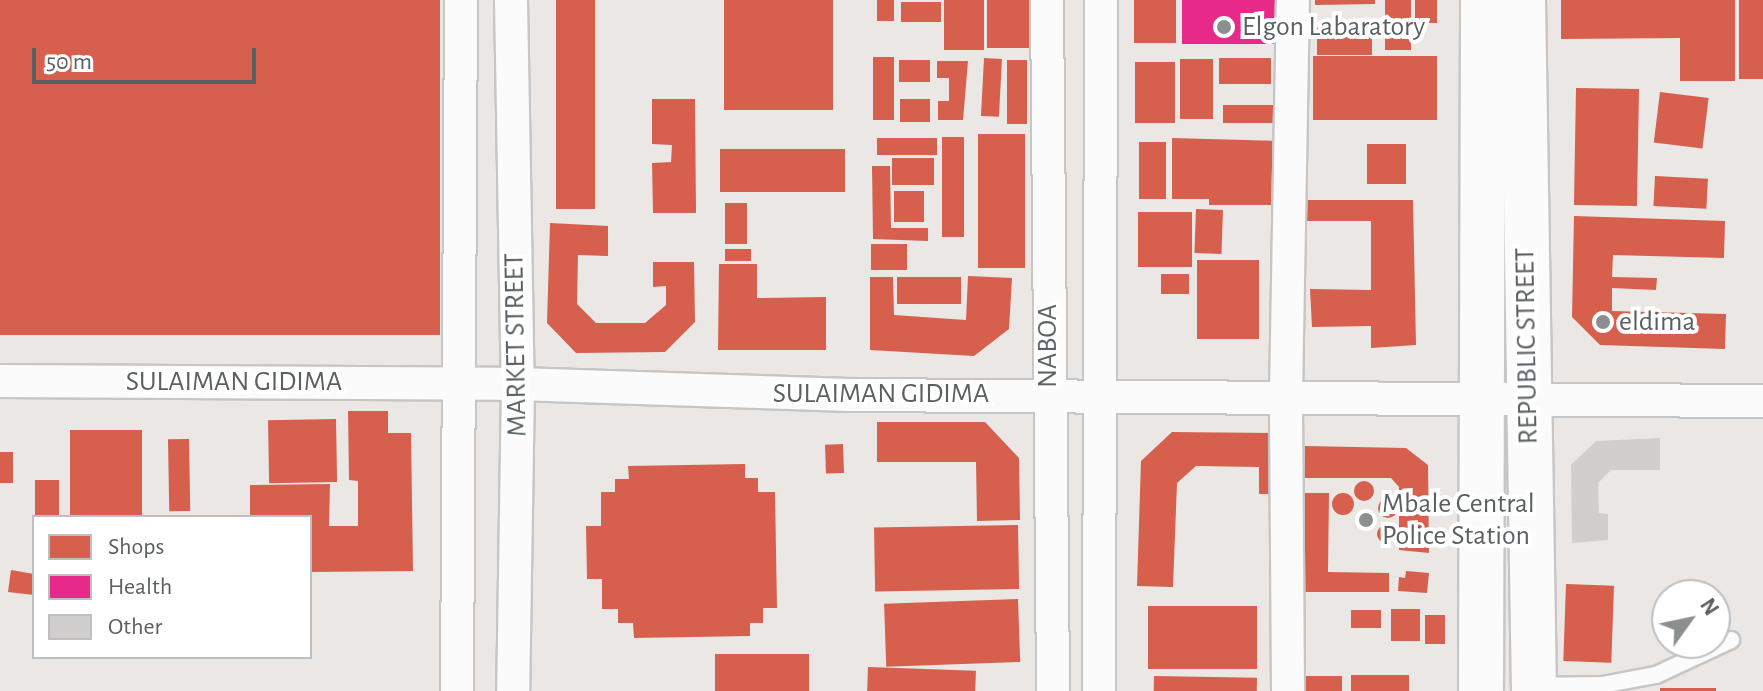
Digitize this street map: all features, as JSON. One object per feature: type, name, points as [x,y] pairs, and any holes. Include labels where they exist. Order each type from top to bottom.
[{"type":"main road","name":"REPUBLIC STREET","points":[[1481,691],[1483,0]]},
{"type":"main road","name":"REPUBLIC STREET","points":[[1523,0],[1534,688]]},
{"type":"street","name":"MARKET STREET","points":[[457,691],[461,0]]},
{"type":"street","name":"MARKET STREET","points":[[511,0],[518,384],[513,691]]},
{"type":"street","name":"NABOA","points":[[1047,0],[1048,394],[1053,691]]},
{"type":"street","name":"NABOA","points":[[1099,691],[1101,0]]},
{"type":"street","points":[[1288,691],[1286,396],[1293,0]]},
{"type":"street","name":"SULAIMAN GIDIMA","points":[[0,381],[461,383],[850,395],[1101,394],[1763,401]]},
{"type":"lane","points":[[1534,688],[1602,685],[1656,675],[1690,659]]},
{"type":"building: Shops","points":[[0,0],[440,0],[440,335],[0,335]]},
{"type":"building: Shops","points":[[556,0],[595,0],[595,209],[556,209]]},
{"type":"building: Shops","points":[[724,0],[833,0],[833,110],[724,110]]},
{"type":"building: Shops","points":[[877,0],[894,0],[894,21],[877,21]]},
{"type":"building: Shops","points":[[944,0],[984,0],[984,50],[944,50]]},
{"type":"building: Shops","points":[[987,0],[1030,0],[1030,48],[987,48]]},
{"type":"building: Shops","points":[[1134,0],[1176,0],[1176,43],[1134,43]]},
{"type":"building: Shops","points":[[1315,0],[1375,0],[1375,4],[1315,5]]},
{"type":"building: Shops","points":[[1385,0],[1411,0],[1411,50],[1385,50]]},
{"type":"building: Shops","points":[[1415,0],[1437,0],[1437,23],[1415,23]]},
{"type":"building: Shops","points":[[1561,0],[1735,0],[1735,81],[1680,81],[1680,38],[1561,39]]},
{"type":"building: Shops","points":[[1739,0],[1763,0],[1763,79],[1739,79]]},
{"type":"building: Shops","points":[[901,2],[941,2],[941,22],[901,22]]},
{"type":"building: Shops","points":[[1317,28],[1372,28],[1372,55],[1317,55]]},
{"type":"building: Shops","points":[[1313,56],[1437,56],[1437,120],[1313,120]]},
{"type":"building: Shops","points":[[873,57],[894,57],[894,120],[873,120]]},
{"type":"building: Shops","points":[[984,58],[1002,59],[999,117],[981,116]]},
{"type":"building: Shops","points":[[1219,58],[1271,58],[1271,84],[1219,84]]},
{"type":"building: Shops","points":[[1180,59],[1213,59],[1213,119],[1180,119]]},
{"type":"building: Shops","points":[[899,60],[930,60],[930,82],[899,82]]},
{"type":"building: Shops","points":[[1007,60],[1027,60],[1027,124],[1007,124]]},
{"type":"building: Shops","points":[[937,61],[968,61],[963,120],[938,120],[938,101],[949,101],[949,78],[937,78]]},
{"type":"building: Shops","points":[[1135,62],[1175,62],[1175,123],[1135,123]]},
{"type":"building: Shops","points":[[1576,88],[1639,89],[1637,206],[1574,205]]},
{"type":"building: Shops","points":[[1660,92],[1709,98],[1702,149],[1654,143]]},
{"type":"building: Shops","points":[[652,99],[695,99],[696,213],[653,213],[652,163],[671,162],[672,145],[652,144]]},
{"type":"building: Shops","points":[[900,99],[930,99],[930,122],[900,122]]},
{"type":"building: Shops","points":[[1223,105],[1282,105],[1282,123],[1223,123]]},
{"type":"building: Shops","points":[[978,134],[1025,134],[1025,268],[978,268]]},
{"type":"building: Shops","points":[[942,137],[964,137],[964,237],[942,237]]},
{"type":"building: Shops","points":[[877,138],[937,138],[937,155],[877,155]]},
{"type":"building: Shops","points":[[1172,138],[1284,141],[1284,205],[1209,205],[1209,199],[1172,199]]},
{"type":"building: Shops","points":[[1139,142],[1166,142],[1166,199],[1139,199]]},
{"type":"building: Shops","points":[[1367,144],[1406,144],[1406,184],[1367,184]]},
{"type":"building: Shops","points":[[720,149],[845,149],[845,192],[720,192]]},
{"type":"building: Shops","points":[[892,158],[934,158],[934,185],[892,185]]},
{"type":"building: Shops","points":[[872,166],[890,166],[891,228],[928,228],[928,241],[873,239]]},
{"type":"building: Shops","points":[[1655,176],[1708,179],[1706,209],[1653,206]]},
{"type":"building: Shops","points":[[894,191],[924,191],[924,222],[894,222]]},
{"type":"building: Shops","points":[[1303,200],[1413,200],[1416,345],[1371,348],[1371,326],[1312,327],[1310,289],[1371,290],[1371,221],[1304,221]]},
{"type":"building: Shops","points":[[725,203],[747,203],[747,244],[725,244]]},
{"type":"building: Shops","points":[[1196,209],[1223,210],[1221,254],[1194,253]]},
{"type":"building: Shops","points":[[1138,212],[1192,212],[1192,267],[1138,267]]},
{"type":"building: Shops","points":[[1574,216],[1725,221],[1724,258],[1613,255],[1612,277],[1657,278],[1656,290],[1612,288],[1612,311],[1726,314],[1725,349],[1600,345],[1572,317]]},
{"type":"building: Shops","points":[[550,223],[608,226],[608,256],[578,255],[577,304],[596,323],[645,323],[666,305],[666,286],[653,287],[653,262],[694,262],[695,322],[665,352],[576,353],[547,323]]},
{"type":"building: Shops","points":[[871,244],[907,244],[907,270],[871,270]]},
{"type":"building: Shops","points":[[725,249],[751,249],[751,261],[725,261]]},
{"type":"building: Shops","points":[[1197,260],[1259,260],[1259,339],[1197,339]]},
{"type":"building: Shops","points":[[719,264],[757,264],[757,298],[826,297],[826,350],[718,350]]},
{"type":"building: Shops","points":[[1161,274],[1189,274],[1189,294],[1161,294]]},
{"type":"building: Shops","points":[[968,276],[1012,278],[1009,329],[974,356],[870,350],[870,277],[893,277],[894,315],[966,320]]},
{"type":"building: Shops","points":[[897,277],[961,277],[961,304],[897,304]]},
{"type":"building: Shops","points":[[348,411],[388,411],[388,433],[411,433],[413,571],[312,572],[312,515],[250,515],[250,485],[330,484],[329,526],[358,526],[358,481],[349,480]]},
{"type":"building: Shops","points":[[336,419],[337,482],[269,483],[268,420]]},
{"type":"building: Shops","points":[[877,422],[985,422],[1019,458],[1020,520],[977,521],[976,462],[877,462]]},
{"type":"building: Shops","points":[[70,430],[142,430],[142,515],[70,515]]},
{"type":"building: Shops","points":[[1172,432],[1277,433],[1277,494],[1259,494],[1259,467],[1196,466],[1177,483],[1173,587],[1137,586],[1141,461]]},
{"type":"building: Shops","points":[[168,439],[189,439],[190,511],[169,511]]},
{"type":"building: Shops","points":[[843,444],[844,473],[826,474],[825,445]]},
{"type":"building: Shops","points":[[1305,446],[1406,448],[1428,465],[1429,553],[1399,550],[1399,487],[1391,478],[1304,478]]},
{"type":"building: Shops","points":[[0,452],[13,452],[13,483],[0,483]]},
{"type":"building: Shops","points":[[745,464],[745,478],[758,478],[758,492],[775,492],[777,608],[763,608],[763,623],[750,623],[750,636],[634,638],[633,623],[618,623],[618,609],[602,609],[602,579],[587,579],[586,526],[601,526],[601,492],[615,492],[615,479],[629,479],[628,466]]},
{"type":"building: Shops","points":[[35,480],[59,480],[59,515],[35,515]]},
{"type":"building: Shops","points":[[1364,481],[1371,484],[1374,491],[1371,498],[1364,501],[1357,498],[1354,491],[1357,484]]},
{"type":"building: Shops","points":[[1302,493],[1329,493],[1328,572],[1389,573],[1389,592],[1301,592]]},
{"type":"building: Shops","points":[[1343,493],[1351,496],[1354,504],[1351,512],[1343,515],[1335,512],[1332,504],[1335,496]]},
{"type":"building: Shops","points":[[1388,498],[1395,501],[1398,508],[1395,515],[1388,518],[1381,515],[1378,508],[1381,501]]},
{"type":"building: Shops","points":[[1018,525],[1019,589],[875,592],[874,528]]},
{"type":"building: Shops","points":[[1386,525],[1395,534],[1386,543],[1377,534]]},
{"type":"building: Shops","points":[[11,570],[32,574],[32,595],[8,592]]},
{"type":"building: Shops","points":[[1406,571],[1429,573],[1427,593],[1398,591],[1399,577],[1405,578]]},
{"type":"building: Shops","points":[[1566,584],[1614,586],[1611,663],[1563,661]]},
{"type":"building: Shops","points":[[1018,599],[1020,662],[886,667],[884,604]]},
{"type":"building: Shops","points":[[1148,606],[1257,606],[1257,669],[1148,669]]},
{"type":"building: Shops","points":[[1391,609],[1420,609],[1420,641],[1391,641]]},
{"type":"building: Shops","points":[[1351,610],[1381,610],[1381,628],[1351,628]]},
{"type":"building: Shops","points":[[1425,615],[1445,615],[1445,644],[1425,644]]},
{"type":"building: Shops","points":[[715,654],[809,654],[809,691],[715,691]]},
{"type":"building: Shops","points":[[868,667],[976,671],[975,691],[867,691]]},
{"type":"building: Shops","points":[[1351,675],[1409,675],[1409,691],[1351,691]]},
{"type":"building: Shops","points":[[1154,676],[1257,678],[1257,691],[1154,691]]},
{"type":"building: Shops","points":[[1303,676],[1342,676],[1342,691],[1303,691]]},
{"type":"building: Shops","points":[[1660,688],[1716,688],[1716,691],[1660,691]]},
{"type":"building: Health","points":[[1182,0],[1282,0],[1282,44],[1182,44]]},
{"type":"building: Other","points":[[1660,438],[1660,470],[1611,470],[1598,483],[1599,513],[1608,514],[1608,540],[1572,543],[1571,465],[1596,441]]},
{"type":"place","name":"Elgon Labaratory","points":[[1224,27]]},
{"type":"place","name":"eldima","points":[[1603,322]]},
{"type":"place","name":"Mbale Central Police Station","points":[[1366,520]]}]
